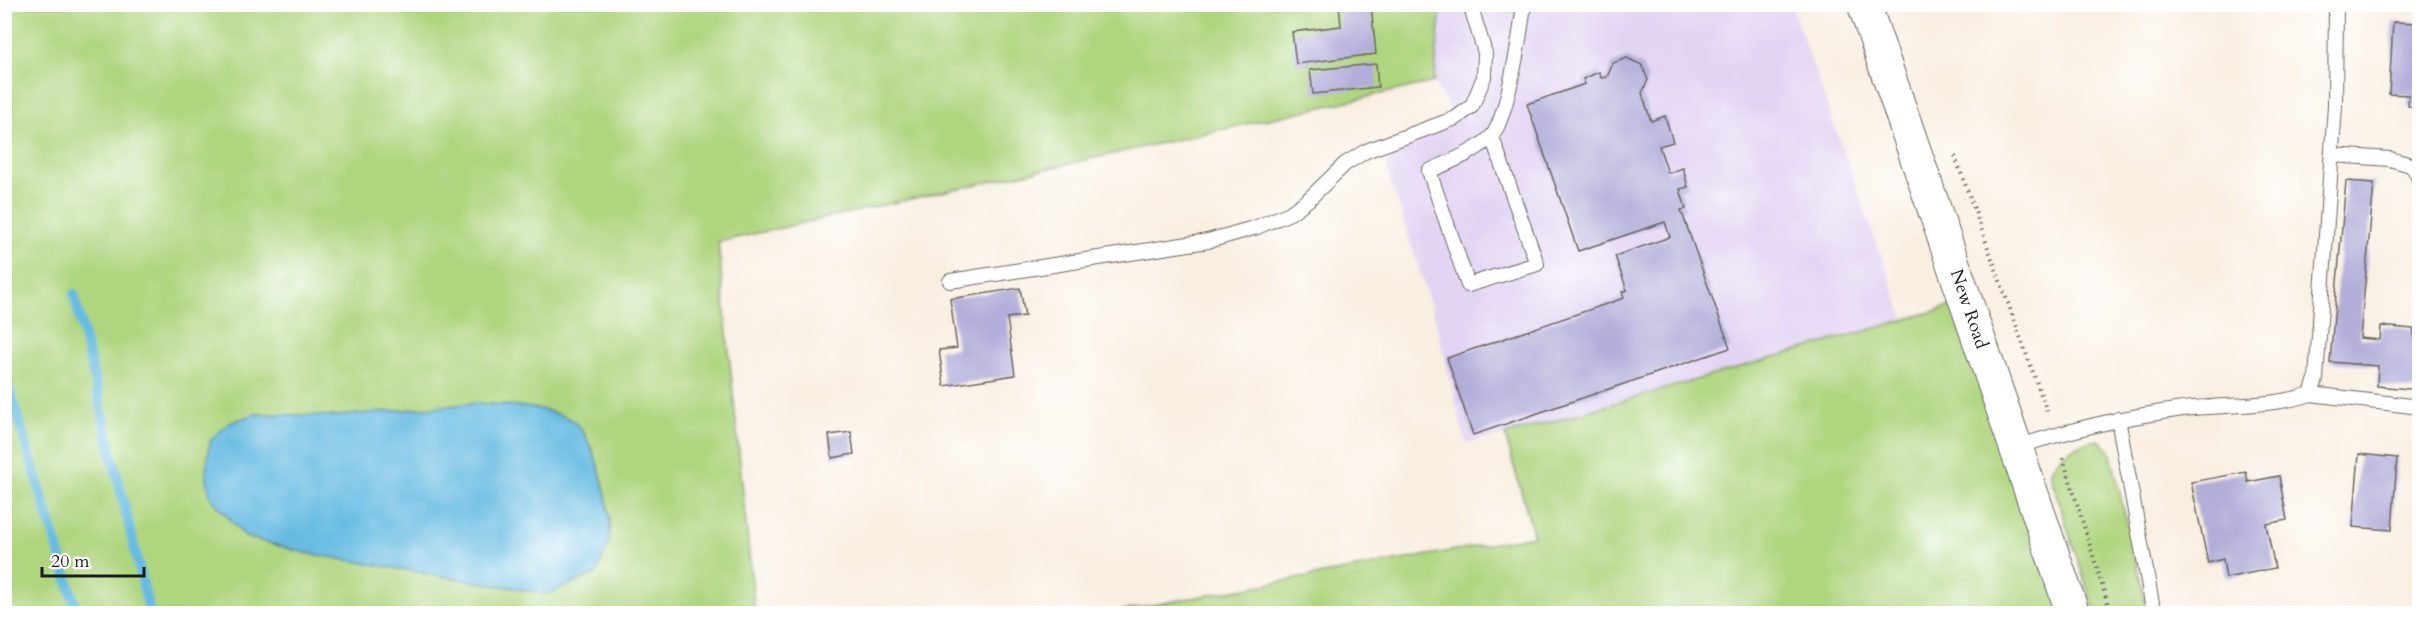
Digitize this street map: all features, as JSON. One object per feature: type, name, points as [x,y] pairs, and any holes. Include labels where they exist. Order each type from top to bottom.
[{"type":"main road","name":"New Road","points":[[1864,4],[2073,614]]},
{"type":"lane","points":[[950,281],[1208,241],[1257,227],[1290,213],[1310,199],[1345,164],[1366,151],[1455,118],[1472,106],[1484,77],[1485,53],[1470,4]]},
{"type":"lane","points":[[1492,136],[1537,264],[1468,285],[1430,171],[1459,158],[1492,136],[1511,85],[1524,4]]},
{"type":"lane","points":[[2311,394],[2316,379],[2332,155],[2336,4]]},
{"type":"lane","points":[[2332,155],[2390,159],[2411,165],[2418,176],[2420,185]]},
{"type":"lane","points":[[2016,447],[2118,419],[2177,410],[2291,400],[2311,394],[2420,407]]},
{"type":"lane","points":[[2118,419],[2154,614]]},
{"type":"path","points":[[1953,151],[2049,419]]},
{"type":"path","points":[[2062,457],[2111,614]]},
{"type":"shaded area","points":[[1441,5],[1791,5],[1904,319],[1505,435],[1466,443],[1435,319],[1388,172],[1384,146],[1455,118],[1434,82]]},
{"type":"green space","points":[[4,5],[1441,5],[1434,82],[718,242],[755,614],[5,613]]},
{"type":"green space","points":[[1966,302],[2074,614],[1103,614],[1534,536],[1505,435]]},
{"type":"green space","points":[[2099,440],[2110,451],[2148,613],[2095,613],[2050,474],[2063,455],[2070,450],[2084,443]]},
{"type":"water","points":[[478,403],[550,411],[572,420],[580,428],[595,457],[609,513],[609,540],[596,574],[547,594],[306,553],[246,537],[210,497],[206,472],[210,441],[229,423],[255,414],[336,416]]},
{"type":"building","points":[[1339,4],[1371,4],[1376,54],[1296,64],[1292,32],[1341,26]]},
{"type":"building","points":[[2393,22],[2420,23],[2420,107],[2408,106],[2409,95],[2389,94]]},
{"type":"building","points":[[1627,58],[1642,65],[1648,80],[1642,93],[1651,121],[1665,116],[1673,142],[1659,146],[1668,173],[1683,168],[1688,187],[1680,189],[1686,209],[1681,210],[1730,348],[1473,435],[1447,358],[1624,298],[1622,292],[1627,290],[1615,256],[1670,237],[1665,222],[1578,251],[1527,104],[1585,84],[1583,79],[1599,72],[1601,78],[1607,77],[1613,63]]},
{"type":"building","points":[[1376,64],[1378,87],[1313,94],[1310,70]]},
{"type":"building","points":[[2346,181],[2374,183],[2360,338],[2380,340],[2381,326],[2413,329],[2416,343],[2420,343],[2420,390],[2377,386],[2378,366],[2330,362]]},
{"type":"building","points":[[1020,288],[1025,316],[1007,318],[1015,375],[944,386],[939,350],[957,348],[950,299]]},
{"type":"building","points":[[851,432],[854,454],[832,458],[829,435]]},
{"type":"building","points":[[2359,454],[2397,458],[2392,530],[2353,527]]},
{"type":"building","points":[[2246,472],[2248,482],[2279,476],[2287,520],[2266,524],[2275,568],[2226,578],[2223,559],[2208,563],[2191,482]]},
{"type":"waterway","points":[[74,294],[150,614]]},
{"type":"waterway","points":[[4,372],[78,614]]}]
